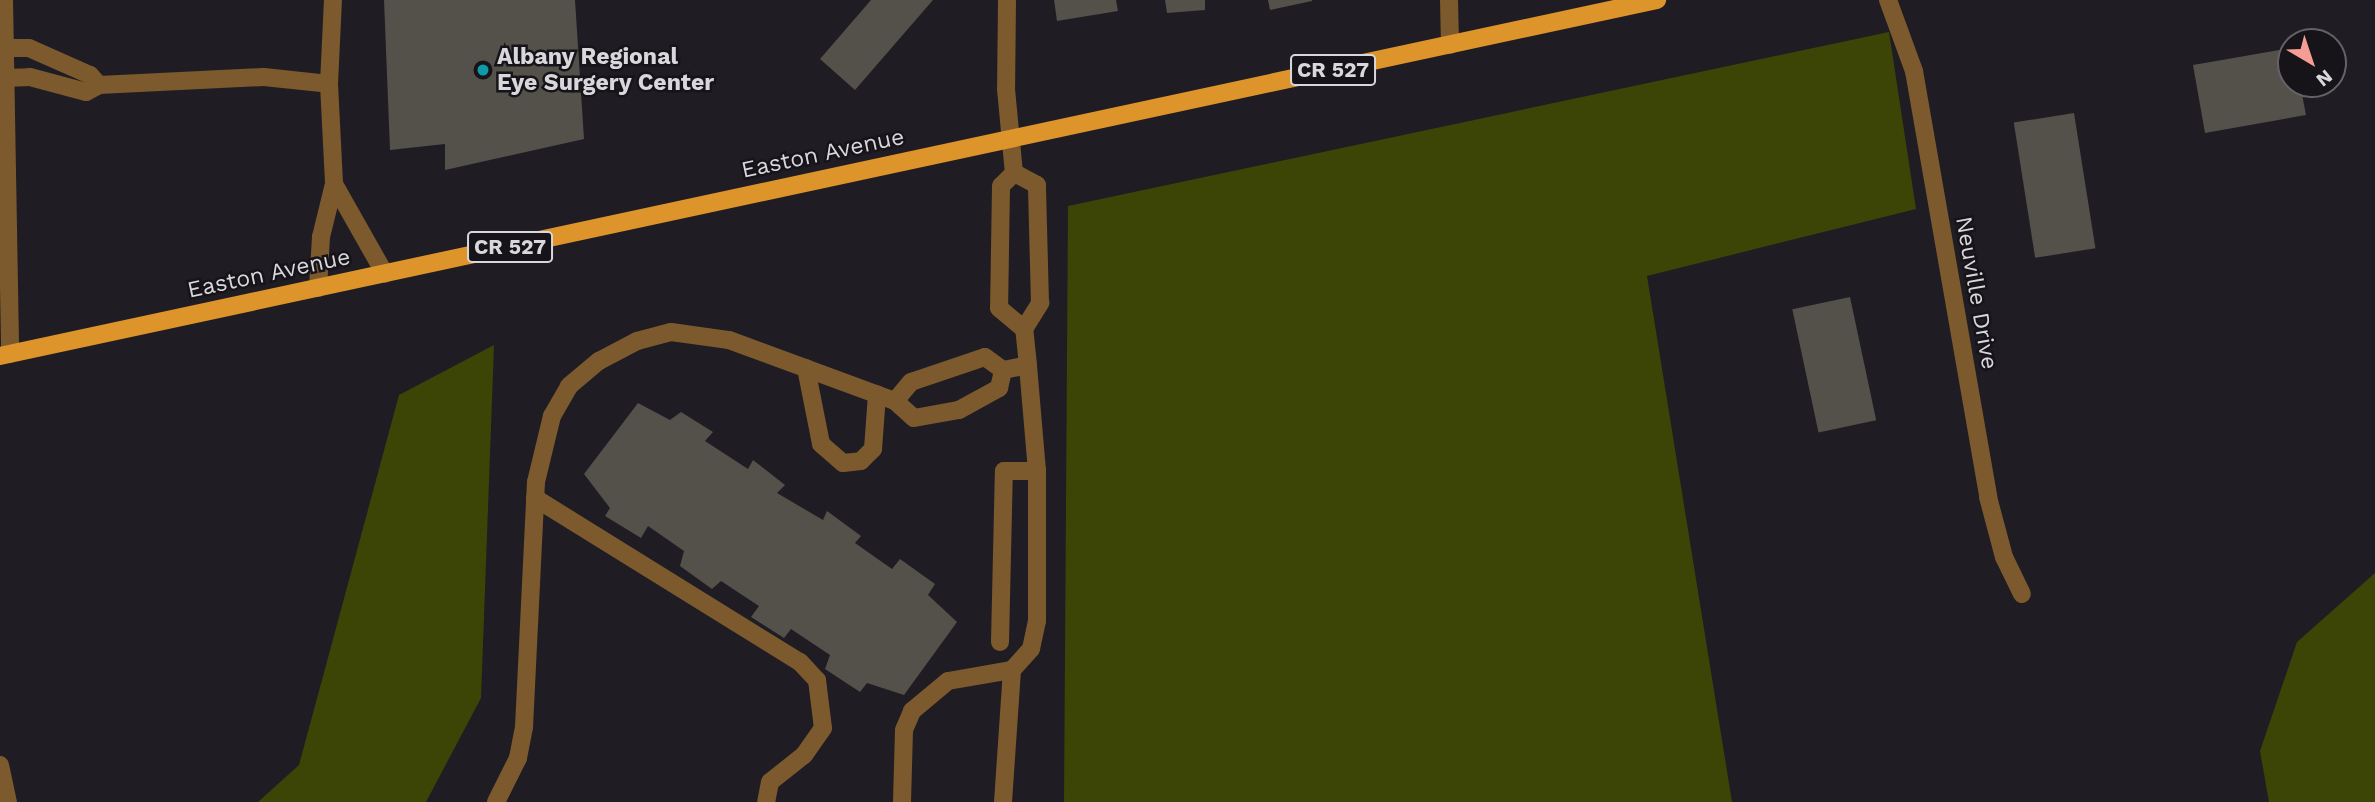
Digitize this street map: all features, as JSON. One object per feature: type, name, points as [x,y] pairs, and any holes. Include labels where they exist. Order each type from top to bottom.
[{"type":"main road","name":"Easton Avenue","points":[[5,355],[1657,0]]},
{"type":"street","points":[[4,0],[5,355]]},
{"type":"street","points":[[318,288],[321,237],[334,184],[329,84],[333,0]]},
{"type":"street","points":[[1007,0],[1010,139],[1014,173]]},
{"type":"street","points":[[1449,0],[1450,45]]},
{"type":"street","name":"Neuville Drive","points":[[1888,0],[1914,71],[1988,497],[2004,557],[2022,594]]},
{"type":"street","points":[[5,48],[29,48],[90,75],[99,85]]},
{"type":"street","points":[[5,78],[30,78],[86,92],[99,85],[264,77],[329,84]]},
{"type":"street","points":[[902,802],[904,730],[912,711],[948,681],[1012,670],[1031,649],[1037,621],[1037,471],[1024,330],[1040,303],[1037,185],[1014,173]]},
{"type":"street","points":[[1014,173],[1000,186],[999,308],[1024,330]]},
{"type":"street","points":[[334,184],[385,274]]},
{"type":"street","points":[[496,802],[518,758],[524,727],[535,498],[552,416],[569,386],[599,361],[637,341],[671,332],[729,340],[895,401],[914,418],[959,410],[999,388],[1003,370]]},
{"type":"street","points":[[895,401],[911,382],[985,357],[1003,370],[1028,365]]},
{"type":"street","points":[[806,368],[821,444],[843,463],[860,461],[873,449],[877,394]]},
{"type":"street","points":[[999,642],[1004,471],[1037,471]]},
{"type":"street","points":[[535,498],[800,662],[817,680],[823,728],[804,755],[771,782],[766,802]]},
{"type":"street","points":[[1003,802],[1012,670]]},
{"type":"street","points":[[0,765],[8,802]]},
{"type":"green space","points":[[1889,32],[1916,209],[1647,276],[1732,802],[1064,802],[1068,206]]},
{"type":"green space","points":[[494,345],[481,698],[426,802],[258,802],[299,765],[399,395]]},
{"type":"green space","points":[[2375,573],[2375,802],[2269,802],[2260,751],[2297,642]]},
{"type":"building","name":"Albany Regional Eye Surgery Center","points":[[384,0],[575,0],[584,139],[445,170],[445,144],[390,150]]},
{"type":"building","points":[[871,0],[933,0],[855,90],[820,59]]},
{"type":"building","points":[[1054,0],[1116,0],[1118,11],[1057,21]]},
{"type":"building","points":[[1165,0],[1205,0],[1205,10],[1167,13]]},
{"type":"building","points":[[1268,0],[1312,0],[1312,1],[1270,10]]},
{"type":"building","points":[[2277,50],[2277,98],[2303,98],[2306,115],[2205,133],[2193,65]]},
{"type":"building","points":[[2074,113],[2095,248],[2035,258],[2014,123]]},
{"type":"building","points":[[1850,297],[1876,420],[1818,433],[1792,309]]},
{"type":"building","points":[[638,403],[670,420],[681,412],[713,432],[705,441],[748,469],[753,460],[785,485],[777,493],[823,520],[827,511],[861,536],[855,543],[892,569],[900,559],[935,584],[928,595],[957,622],[904,695],[867,683],[860,692],[825,669],[830,655],[791,629],[784,638],[751,617],[759,606],[721,581],[712,589],[680,566],[684,551],[648,526],[641,538],[605,516],[610,508],[584,474]]},
{"type":"place","name":"Albany Regional Eye Surgery Center","points":[[483,70]]}]
